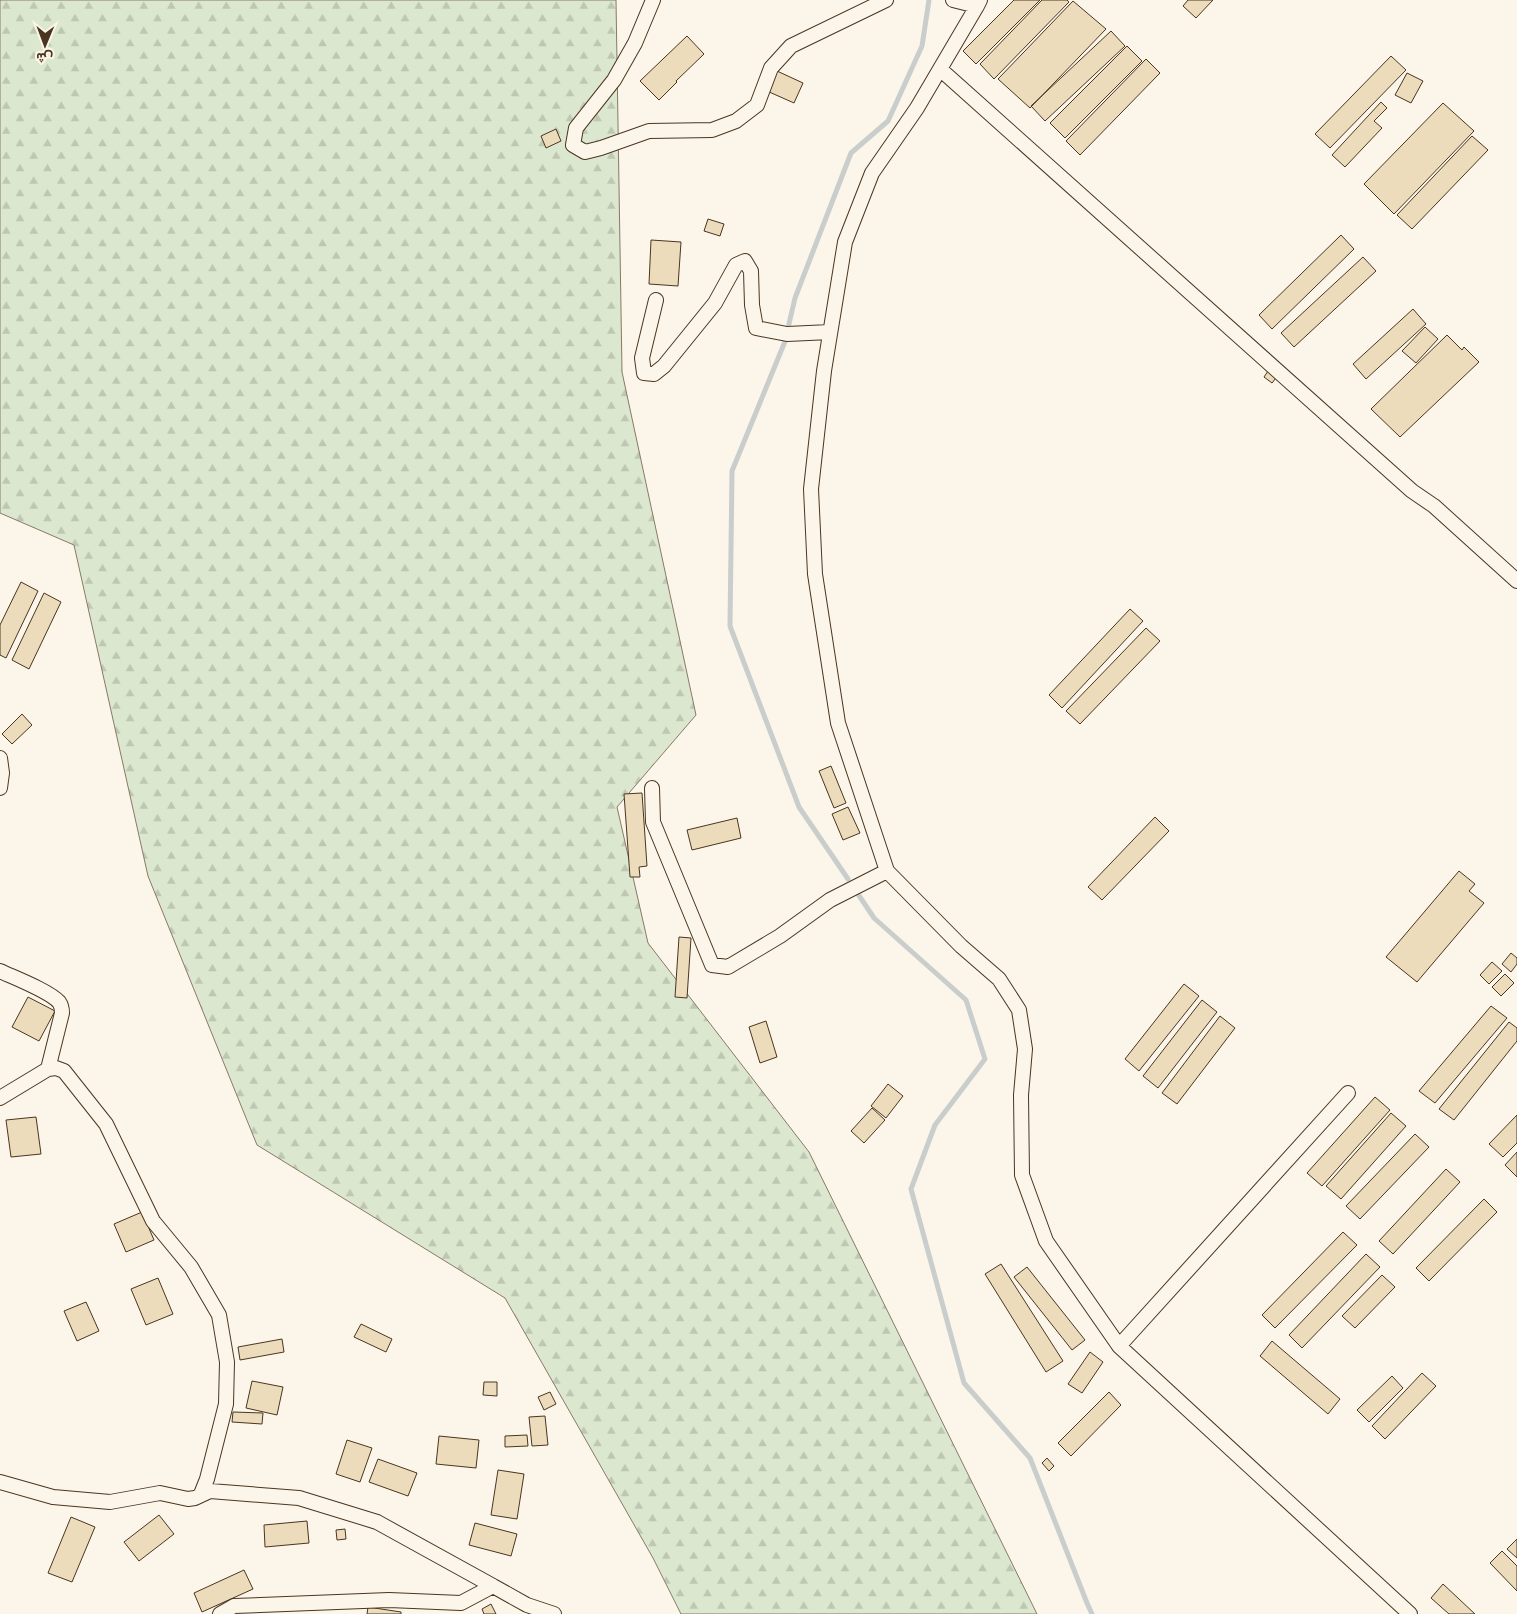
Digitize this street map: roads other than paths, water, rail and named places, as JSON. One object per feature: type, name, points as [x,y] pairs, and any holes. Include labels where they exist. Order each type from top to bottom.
[{"type":"street","points":[[653,0],[635,43],[614,80],[576,128],[573,145],[585,152],[649,131],[712,130],[736,121],[757,105],[771,68],[791,46],[886,0]]},
{"type":"street","points":[[953,0],[978,3],[917,108],[872,173],[845,242],[830,332],[811,489],[815,574],[838,723],[887,871],[961,946],[999,979],[1019,1010],[1025,1049],[1022,1095],[1022,1175],[1046,1241],[1119,1346],[1410,1614]]},
{"type":"street","points":[[940,69],[1405,484],[1434,506],[1517,581]]},
{"type":"street","points":[[656,300],[642,358],[644,373],[654,374],[664,366],[714,303],[736,265],[745,261],[751,271],[752,305],[756,328],[787,334],[830,332]]},
{"type":"street","points":[[0,758],[2,772],[0,788]]},
{"type":"street","points":[[652,788],[653,822],[712,965],[728,967],[780,936],[830,900],[887,871]]},
{"type":"street","points":[[0,971],[51,996],[62,1007],[48,1069]]},
{"type":"street","points":[[0,1098],[48,1069],[56,1068],[64,1071],[106,1124],[153,1221],[190,1267],[219,1315],[227,1362],[226,1404],[207,1479],[201,1494]]},
{"type":"street","points":[[1119,1346],[1348,1093]]},
{"type":"street","points":[[0,1482],[53,1497],[110,1502],[160,1493],[188,1499],[210,1491],[299,1498],[377,1522],[527,1605],[554,1614]]},
{"type":"street","points":[[220,1614],[234,1606],[389,1600],[460,1603],[493,1586]]},
{"type":"waterway","points":[[788,328],[795,298],[851,153],[888,121],[922,46],[929,0]]},
{"type":"waterway","points":[[786,339],[732,471],[730,626],[799,807],[848,879]]},
{"type":"waterway","points":[[858,894],[874,918],[966,1000],[985,1059],[935,1125],[911,1189],[964,1383],[1030,1458],[1092,1614]]}]
